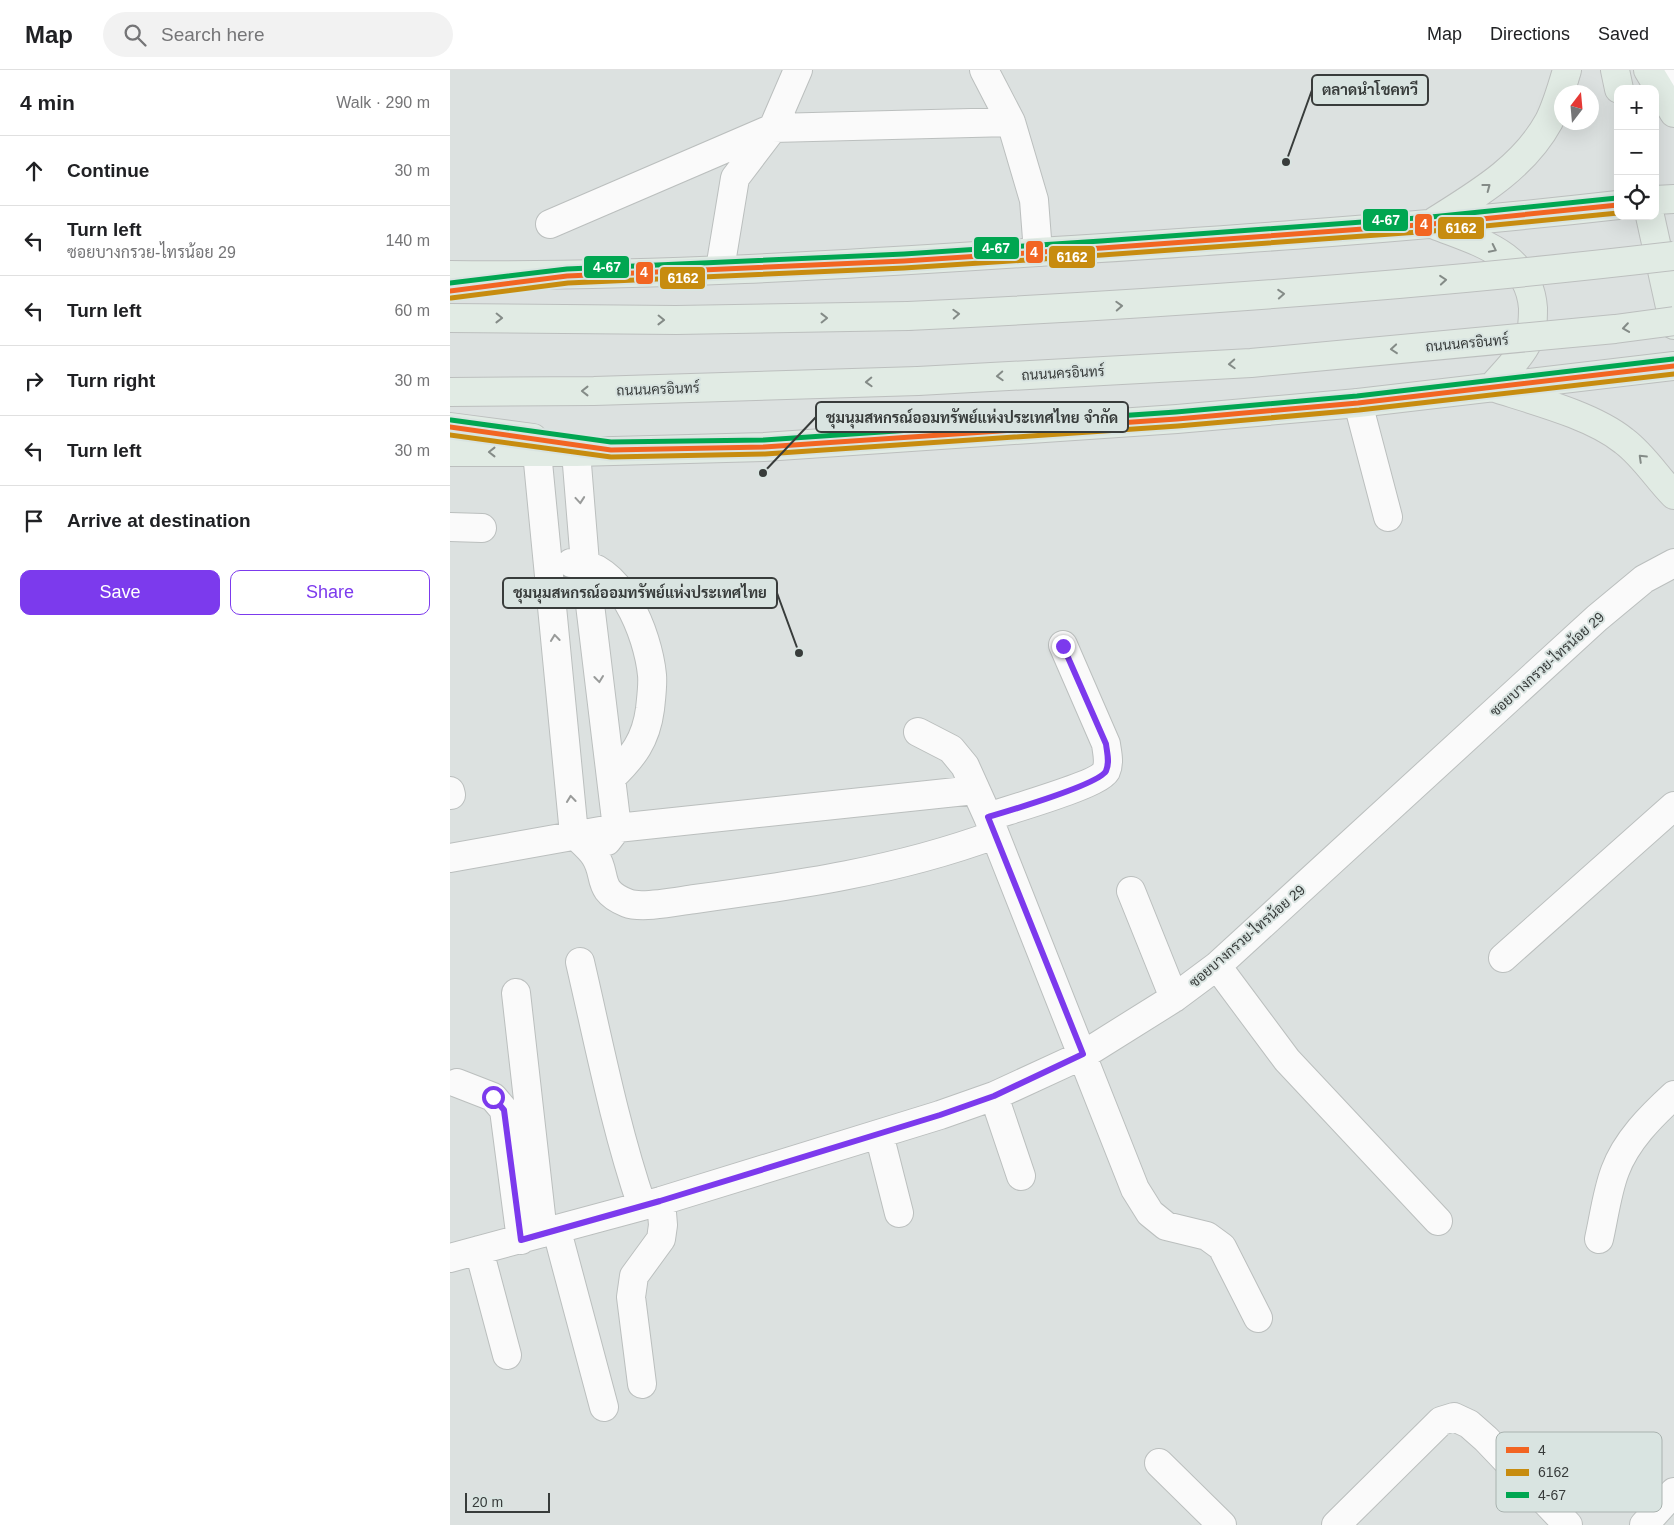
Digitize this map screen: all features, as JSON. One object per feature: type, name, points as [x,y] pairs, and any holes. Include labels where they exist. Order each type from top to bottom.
[{"type":"main road","points":[[1432,224],[1485,189],[1514,166],[1530,149],[1549,121],[1567,70]]},
{"type":"main road","points":[[1615,70],[1619,85]]},
{"type":"main road","points":[[1659,200],[1674,199]]},
{"type":"main road","points":[[450,274],[567,276],[1038,252],[1432,224],[1614,204]]},
{"type":"main road","points":[[1651,220],[1674,325]]},
{"type":"main road","points":[[1432,224],[1503,254],[1522,273],[1532,295],[1534,322],[1527,345],[1492,386]]},
{"type":"main road","points":[[450,318],[676,320],[908,316],[1124,306],[1355,289],[1674,256]]},
{"type":"main road","points":[[450,291],[567,276]]},
{"type":"main road","name":"ถนนนครอินทร์","points":[[450,392],[918,381],[1251,363],[1615,329],[1674,321]]},
{"type":"main road","points":[[450,452],[576,452],[764,447],[1177,419],[1358,403],[1674,366]]},
{"type":"main road","points":[[1492,386],[1591,421],[1615,434],[1625,441],[1651,467],[1674,495]]},
{"type":"main road","points":[[450,427],[611,450]]},
{"type":"street","points":[[720,269],[735,178],[774,128],[798,70]]},
{"type":"street","points":[[984,70],[1011,122],[1034,200],[1038,252]]},
{"type":"street","points":[[550,224],[774,128],[1011,122]]},
{"type":"street","points":[[1358,403],[1388,517]]},
{"type":"street","points":[[537,452],[574,834],[596,857],[604,885],[615,897],[630,904],[654,904],[802,885],[944,854],[991,826],[1100,778],[1106,771],[1109,760],[1106,744],[1063,646]]},
{"type":"street","points":[[576,452],[585,562],[617,828],[596,857]]},
{"type":"street","points":[[450,527],[482,528]]},
{"type":"street","points":[[547,564],[585,562],[607,576],[621,590],[635,615],[647,648],[652,676],[650,711],[642,738],[633,757],[612,778]]},
{"type":"street","name":"ซอยบางกรวย-ไทรน้อย 29","points":[[450,1258],[651,1204],[879,1134],[994,1096],[1083,1054],[1174,998],[1217,966],[1597,618],[1644,579],[1674,563]]},
{"type":"street","points":[[918,732],[951,749],[965,766],[1083,1054],[1135,1189],[1150,1213],[1166,1226],[1208,1236],[1222,1247],[1258,1318]]},
{"type":"street","points":[[450,858],[574,834],[617,828],[976,790]]},
{"type":"street","points":[[1503,958],[1674,806]]},
{"type":"street","points":[[1131,892],[1174,998]]},
{"type":"street","points":[[580,962],[629,1167],[663,1225],[661,1239],[634,1276],[631,1297],[642,1384]]},
{"type":"street","points":[[1217,966],[1287,1060],[1438,1221]]},
{"type":"street","points":[[516,993],[540,1235]]},
{"type":"street","points":[[457,1084],[493,1097],[504,1110],[540,1235],[604,1407]]},
{"type":"street","points":[[1599,1239],[1615,1171],[1626,1149],[1651,1117],[1674,1095]]},
{"type":"street","points":[[994,1096],[1020,1176]]},
{"type":"street","points":[[879,1134],[899,1213]]},
{"type":"street","points":[[479,1250],[507,1355]]},
{"type":"street","points":[[1336,1525],[1442,1421],[1454,1417],[1469,1424],[1496,1449]]},
{"type":"street","points":[[1159,1463],[1222,1525]]},
{"type":"street","points":[[1662,1505],[1674,1492]]},
{"type":"street","points":[[1556,1512],[1568,1525]]},
{"type":"street","points":[[1644,1525],[1656,1512]]},
{"type":"transit line","name":"4-67","points":[[450,283],[567,269],[904,254],[1101,241],[1431,217],[1614,198]]},
{"type":"transit line","name":"4","points":[[450,291],[567,276],[904,261],[1102,248],[1432,224],[1614,205]]},
{"type":"transit line","name":"6162","points":[[451,298],[568,283],[904,268],[1102,255],[1433,231],[1614,213]]},
{"type":"transit line","name":"4-67","points":[[451,420],[611,442],[764,440],[1176,412],[1357,396],[1673,359]]},
{"type":"transit line","name":"4","points":[[450,427],[611,450],[764,447],[1177,419],[1358,403],[1674,366]]},
{"type":"transit line","name":"6162","points":[[450,435],[611,457],[765,454],[1178,426],[1359,410],[1674,374]]},
{"type":"place","name":"ตลาดนำโชคทวี","points":[[1286,162]]},
{"type":"place","name":"ชุมนุมสหกรณ์ออมทรัพย์แห่งประเทศไทย จำกัด","points":[[763,473]]},
{"type":"place","name":"ชุมนุมสหกรณ์ออมทรัพย์แห่งประเทศไทย","points":[[799,653]]},
{"type":"route","points":[[493,1097],[504,1110],[521,1240],[660,1201],[940,1115],[994,1096],[1083,1054],[988,817],[1100,778],[1106,771],[1109,760],[1106,744],[1063,646]]}]
